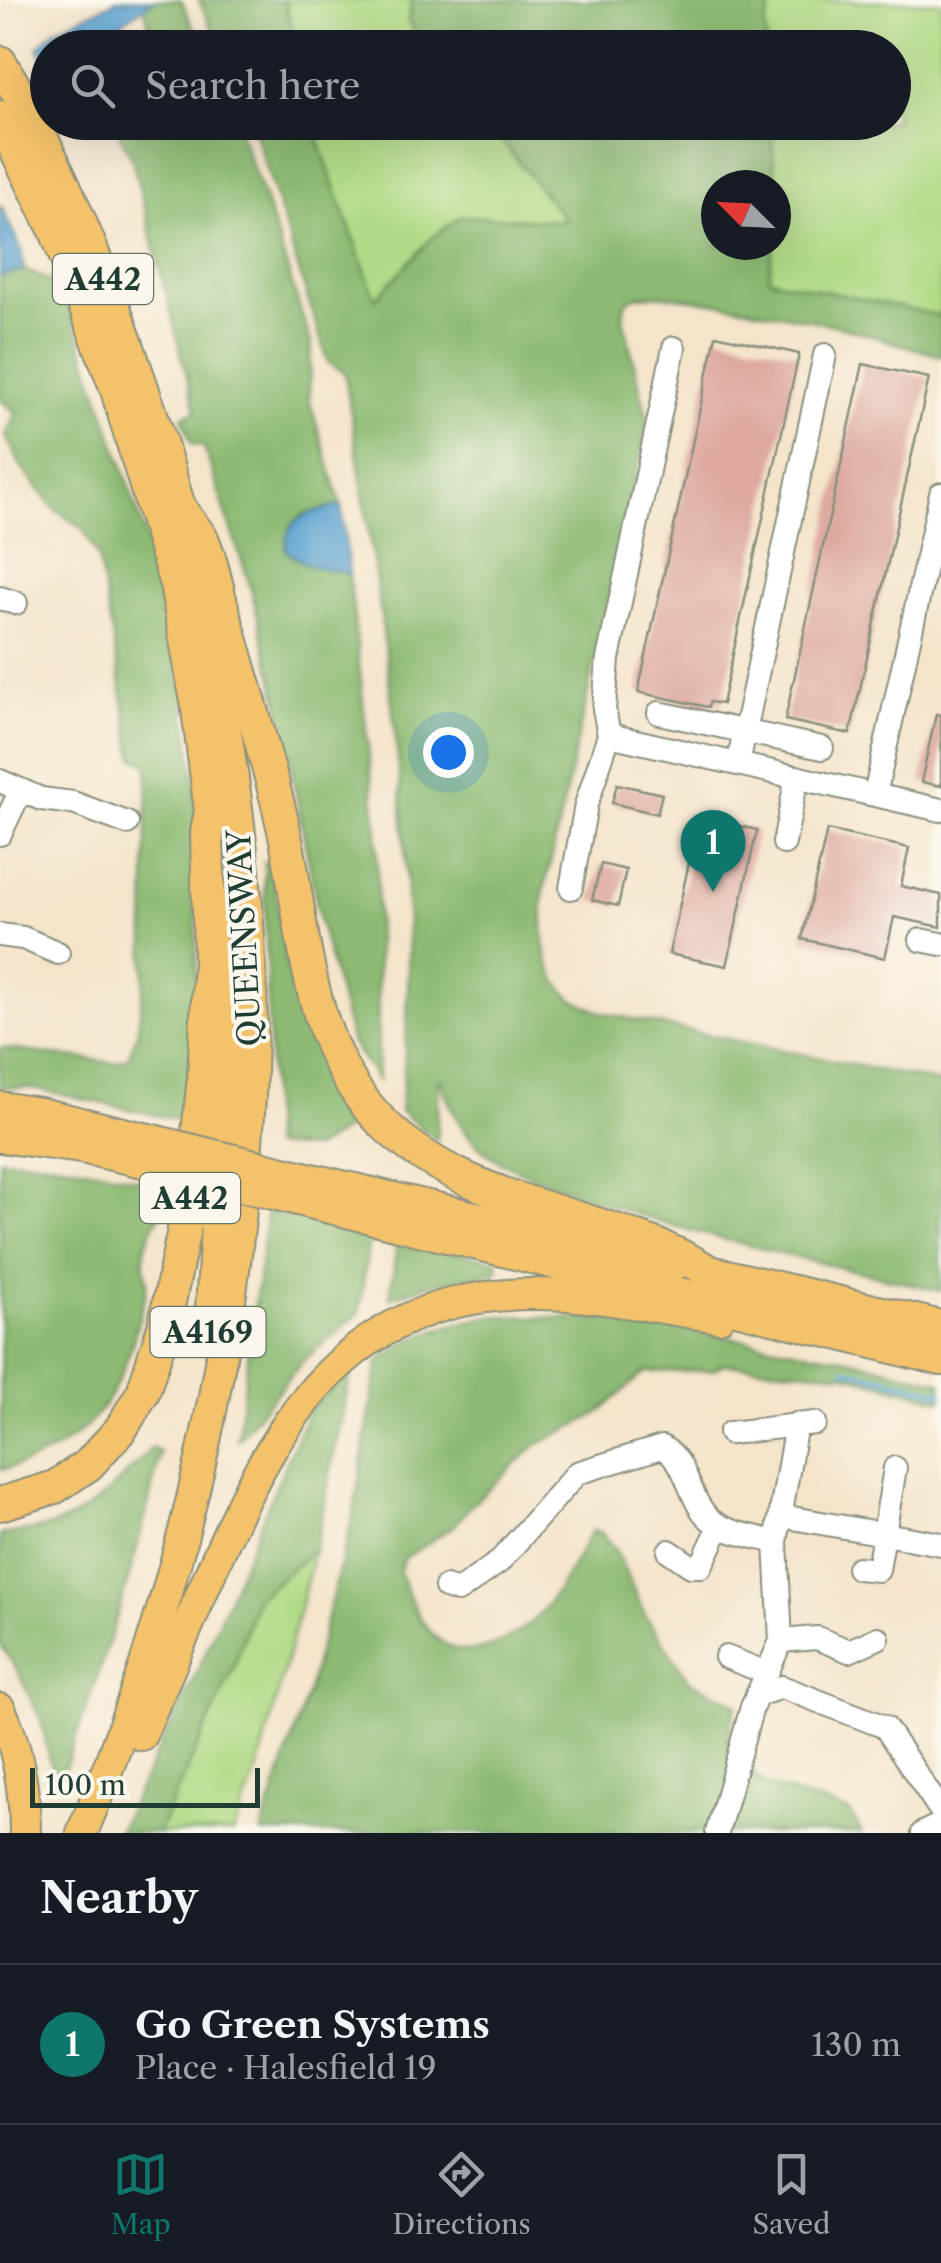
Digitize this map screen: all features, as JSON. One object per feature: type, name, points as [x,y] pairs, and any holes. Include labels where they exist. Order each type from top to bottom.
[{"type":"highway","name":"QUEENSWAY","points":[[0,62],[30,116]]},
{"type":"highway","name":"QUEENSWAY","points":[[0,117],[56,231],[110,370],[176,584],[205,748],[211,811]]},
{"type":"highway","name":"QUEENSWAY","points":[[41,140],[93,251],[180,508]]},
{"type":"highway","name":"A442","points":[[180,508],[202,541],[266,762],[289,853],[305,955],[321,1017],[344,1070],[375,1115],[412,1149],[452,1172],[530,1205],[678,1253],[710,1272],[941,1327]]},
{"type":"highway","name":"A442","points":[[0,1504],[55,1487],[88,1464],[120,1428],[143,1392],[164,1327],[191,1195],[204,1078],[210,958],[207,834],[211,811]]},
{"type":"highway","name":"A442","points":[[0,1136],[150,1152],[303,1188],[941,1359]]},
{"type":"main road","name":"QUEENSWAY","points":[[82,1833],[122,1736],[180,1552],[228,1326],[250,1117],[252,986],[243,865],[217,678],[180,508]]},
{"type":"main road","name":"QUEENSWAY","points":[[61,1833],[104,1732],[145,1605],[182,1459],[210,1318],[223,1112],[224,955],[220,866],[211,811]]},
{"type":"main road","points":[[0,1107],[40,1113],[150,1152]]},
{"type":"main road","points":[[412,1215],[710,1272]]},
{"type":"main road","points":[[96,1833],[255,1474],[286,1423],[344,1358],[402,1320],[452,1302],[518,1294],[595,1299],[725,1317],[772,1316]]},
{"type":"main road","points":[[0,1709],[24,1790],[25,1833]]},
{"type":"street","points":[[674,348],[606,672],[604,709],[620,737],[941,810]]},
{"type":"street","points":[[738,764],[825,355]]},
{"type":"street","points":[[876,795],[941,494]]},
{"type":"street","points":[[659,713],[822,748]]},
{"type":"street","points":[[571,888],[586,805],[620,737]]},
{"type":"street","points":[[784,843],[797,778]]},
{"type":"street","points":[[0,834],[10,786],[42,799],[73,803],[120,819],[124,794]]},
{"type":"street","points":[[0,935],[23,938],[49,949],[30,967]]},
{"type":"street","points":[[717,1833],[757,1695],[781,1641],[776,1542],[806,1423],[730,1432]]},
{"type":"street","points":[[446,1587],[458,1591],[499,1562],[577,1473],[662,1447],[676,1454],[694,1500],[713,1522],[776,1542]]},
{"type":"street","points":[[858,1568],[878,1570],[895,1468]]},
{"type":"street","points":[[781,1516],[941,1544]]},
{"type":"street","points":[[669,1552],[691,1566],[701,1566],[720,1526]]},
{"type":"street","points":[[781,1641],[818,1638],[848,1652],[878,1638]]},
{"type":"street","points":[[726,1657],[767,1673]]},
{"type":"street","points":[[757,1695],[782,1687],[885,1726],[941,1811]]},
{"type":"street","points":[[923,1833],[941,1824]]},
{"type":"green space","points":[[154,0],[181,0],[194,30],[139,30],[149,24],[144,7]]},
{"type":"green space","points":[[199,0],[285,0],[291,30],[212,30]]},
{"type":"green space","points":[[285,0],[412,0],[408,21],[414,30],[291,30]]},
{"type":"green space","points":[[412,0],[773,0],[765,30],[414,30],[408,21]]},
{"type":"green space","points":[[773,0],[941,2],[941,316],[768,279],[771,260],[791,260],[791,170],[773,170],[772,140],[911,140],[911,30],[765,30]]},
{"type":"green space","points":[[122,140],[242,140],[311,343],[309,399],[341,505],[302,515],[310,565],[349,574],[377,828],[378,1081],[352,1044],[320,922],[278,699],[250,585],[204,447],[192,444],[182,417],[196,411],[132,159]]},
{"type":"green space","points":[[257,140],[318,140],[375,299],[433,237],[461,216],[566,221],[501,140],[772,140],[774,170],[701,170],[701,260],[771,260],[769,279],[941,316],[941,356],[835,325],[738,306],[663,295],[636,296],[625,303],[623,318],[648,421],[543,909],[549,964],[562,989],[584,1005],[603,1013],[941,1083],[941,1291],[707,1235],[528,1175],[487,1153],[470,1137],[452,1109],[439,1077],[437,1141],[400,1111],[407,1020],[404,834],[385,648],[345,373],[328,362]]},
{"type":"green space","points":[[318,140],[501,140],[567,221],[433,237],[375,300]]},
{"type":"green space","points":[[24,270],[62,286],[145,534],[182,688],[195,784],[197,1025],[184,1121],[31,1088],[0,1087],[0,1048],[115,1063],[128,1058],[137,1034],[144,983],[148,764],[134,758],[98,556],[83,529],[54,508],[22,468],[6,436],[16,412],[0,400],[0,276]]},
{"type":"green space","points":[[264,862],[272,865],[298,1008],[351,1112],[352,1125],[315,1149],[272,1146]]},
{"type":"green space","points":[[0,1159],[70,1165],[184,1191],[182,1207],[168,1206],[148,1239],[144,1254],[144,1301],[128,1356],[106,1402],[91,1421],[53,1451],[1,1470]]},
{"type":"green space","points":[[267,1211],[370,1233],[359,1313],[304,1360],[237,1440]]},
{"type":"green space","points":[[397,1241],[498,1261],[497,1272],[427,1285],[390,1298]]},
{"type":"green space","points":[[491,1316],[631,1320],[848,1359],[941,1382],[941,1400],[844,1374],[723,1364],[713,1370],[645,1372],[597,1414],[535,1446],[455,1525],[405,1558],[399,1571],[415,1609],[437,1638],[467,1651],[485,1648],[507,1639],[536,1618],[563,1582],[592,1531],[601,1532],[617,1553],[645,1615],[689,1681],[737,1704],[727,1740],[762,1783],[850,1812],[862,1833],[261,1833],[308,1692],[354,1512],[378,1362],[417,1337]]},
{"type":"green space","points":[[351,1371],[315,1549],[257,1598],[233,1669],[158,1833],[117,1833],[198,1670],[309,1409]]},
{"type":"green space","points":[[152,1448],[160,1452],[128,1578],[74,1742],[59,1783],[55,1783],[41,1720],[0,1644],[0,1535],[44,1528],[80,1513]]},
{"type":"green space","points":[[315,1549],[259,1766],[233,1833],[158,1833],[233,1669],[257,1598]]},
{"type":"water","points":[[117,0],[154,0],[111,30],[55,30]]},
{"type":"water","points":[[0,204],[21,249],[24,270],[0,276]]},
{"type":"water","points":[[341,505],[349,574],[308,564],[286,550],[295,522]]},
{"type":"building","points":[[716,335],[799,354],[722,704],[710,702],[708,707],[638,692]]},
{"type":"building","points":[[863,364],[929,378],[850,734],[785,720]]},
{"type":"building","points":[[936,714],[941,715],[941,786],[921,782]]},
{"type":"building","points":[[617,784],[662,794],[657,814],[612,803]]},
{"type":"building","points":[[699,817],[757,830],[727,966],[669,954]]},
{"type":"building","points":[[827,830],[909,848],[901,886],[941,895],[941,927],[894,917],[885,958],[802,939]]},
{"type":"building","points":[[601,864],[626,870],[618,906],[592,900]]},
{"type":"waterway","points":[[845,1369],[941,1393]]},
{"type":"place","name":"Go Green Systems","points":[[713,892]]}]
